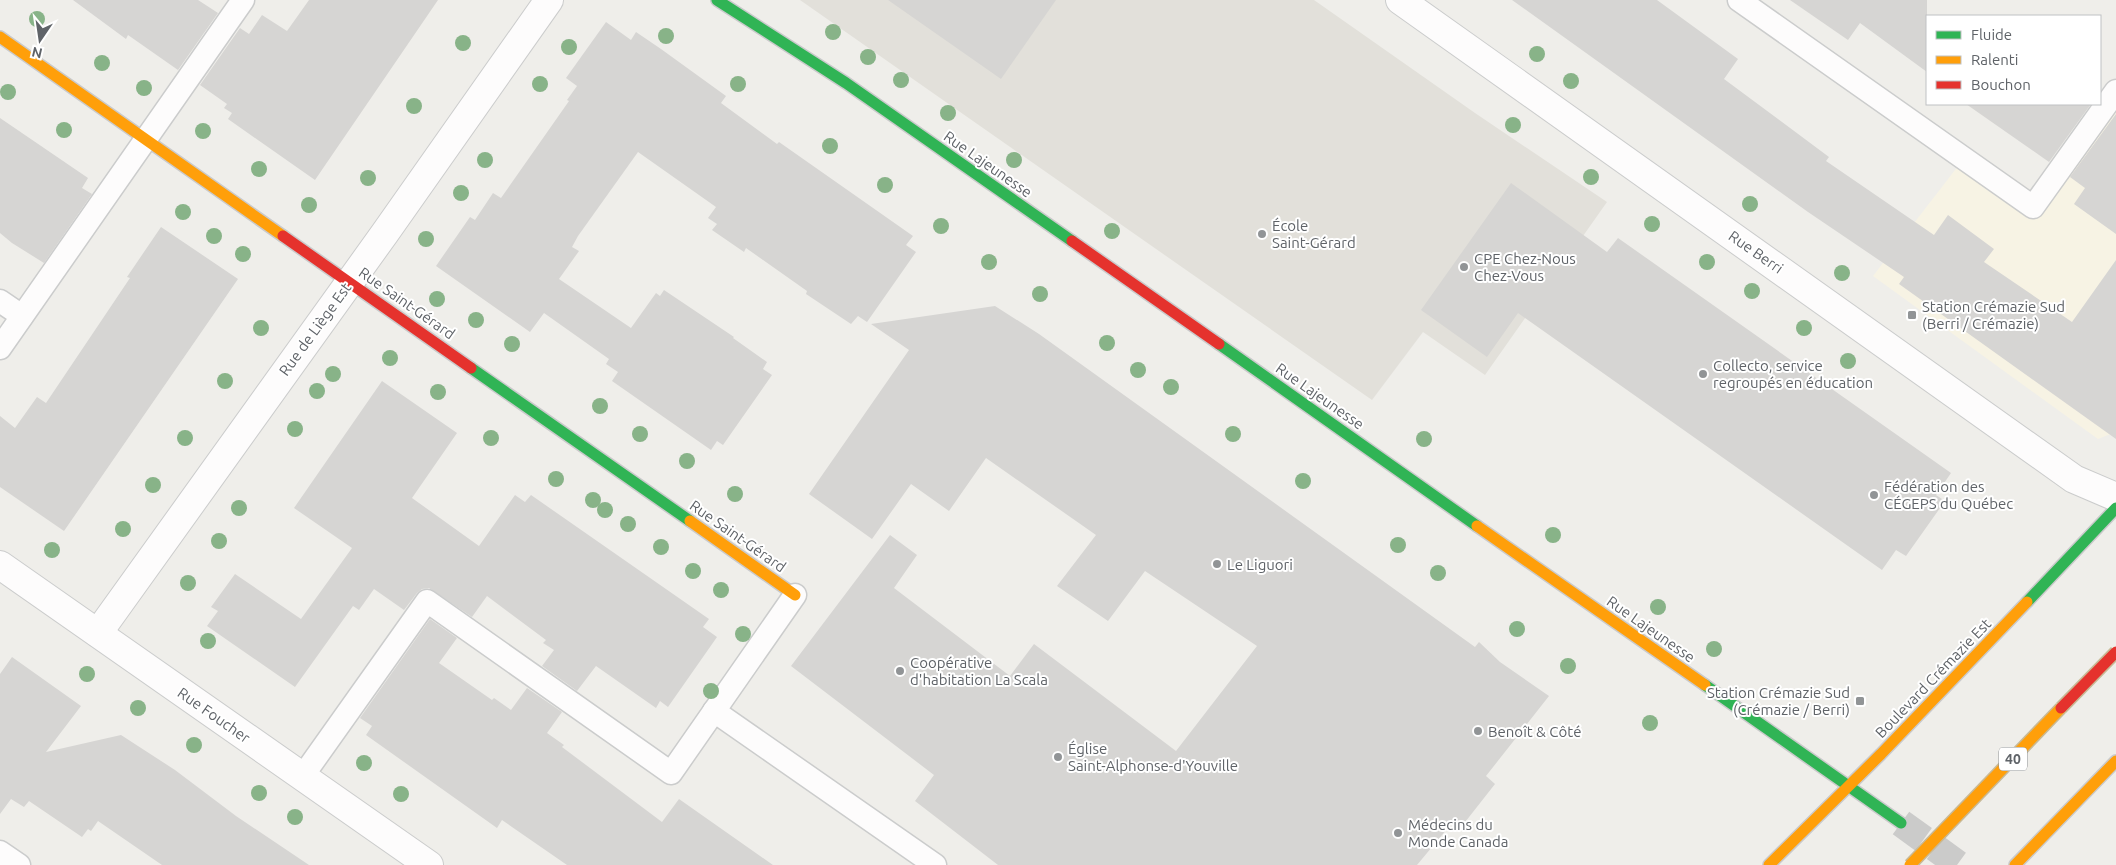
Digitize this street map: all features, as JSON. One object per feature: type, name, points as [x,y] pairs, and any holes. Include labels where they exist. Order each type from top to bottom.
[{"type":"main road","name":"Rue Lajeunesse","points":[[717,0],[846,83],[1901,823]]},
{"type":"main road","name":"Rue Saint-Gérard","points":[[0,37],[796,595]]},
{"type":"main road","name":"Boulevard Crémazie Est","points":[[1769,865],[1849,786],[2116,508]]},
{"type":"main road","name":"40","points":[[1910,865],[2116,652]]},
{"type":"main road","points":[[2015,865],[2116,761]]},
{"type":"street","name":"Rue de Liège Est","points":[[98,633],[549,0]]},
{"type":"street","name":"Rue Berri","points":[[1400,0],[2074,479],[2116,497]]},
{"type":"street","name":"Rue Foucher","points":[[0,565],[429,865]]},
{"type":"lane","points":[[0,348],[243,0]]},
{"type":"lane","points":[[1739,0],[2033,207],[2116,90]]},
{"type":"lane","points":[[0,301],[22,316]]},
{"type":"lane","points":[[302,777],[427,602],[671,773],[796,595]]},
{"type":"lane","points":[[714,711],[935,865]]},
{"type":"lane","points":[[0,852],[18,865]]},
{"type":"shaded area","name":"École Saint-Gérard","points":[[800,0],[1314,0],[1475,113],[1607,202],[1485,375],[1423,332],[1372,400]]},
{"type":"shaded area","points":[[2116,78],[2116,432],[2098,439],[1873,276],[1969,152],[2030,197],[2096,105],[2101,105],[2101,99]]},
{"type":"building","points":[[73,0],[198,0],[218,13],[178,70],[128,35],[126,39]]},
{"type":"building","points":[[309,0],[438,0],[315,180],[228,119],[232,113],[224,108],[227,104],[200,85],[240,28],[249,34],[262,15],[287,31]]},
{"type":"building","points":[[888,0],[1056,0],[1001,79]]},
{"type":"building","points":[[1512,0],[1657,0],[1738,59],[1724,79],[1829,157],[1826,161],[1934,235],[1948,215],[1994,249],[1984,262],[2072,322],[2116,260],[2116,439],[1899,284],[1904,277],[1808,212]]},
{"type":"building","points":[[1790,0],[1927,0],[1926,71],[1860,23],[1848,40]]},
{"type":"building","points":[[606,22],[631,40],[636,32],[661,49],[726,96],[721,103],[777,144],[779,142],[913,236],[906,245],[916,252],[867,322],[858,316],[851,324],[806,294],[807,291],[746,248],[744,252],[712,230],[717,224],[708,218],[716,207],[638,152],[578,236],[572,247],[579,251],[559,279],[631,328],[656,293],[660,296],[664,290],[734,337],[767,362],[763,369],[772,375],[723,445],[717,441],[711,450],[612,381],[618,372],[606,364],[609,359],[544,313],[530,332],[436,266],[470,217],[475,220],[493,193],[501,198],[569,101],[567,100],[577,86],[566,78]]},
{"type":"building","points":[[1967,105],[2090,105],[2049,162]]},
{"type":"building","points":[[2116,114],[2116,234],[2074,204],[2085,188],[2070,177]]},
{"type":"building","points":[[0,118],[88,178],[82,188],[92,194],[44,263],[12,243],[0,233]]},
{"type":"building","points":[[1511,183],[1607,252],[1618,238],[1951,473],[1936,495],[1945,501],[1906,556],[1896,550],[1882,570],[1518,313],[1487,357],[1421,310]]},
{"type":"building","points":[[161,227],[238,279],[64,531],[0,487],[0,416],[15,428],[37,397],[46,403],[130,278],[127,277]]},
{"type":"building","points":[[995,306],[1039,334],[1475,647],[1479,642],[1500,662],[1549,696],[1486,776],[1495,784],[1462,826],[1452,823],[1417,865],[998,865],[915,801],[934,775],[791,666],[890,535],[917,555],[894,588],[1010,676],[1034,644],[1176,751],[1257,646],[1145,571],[1108,621],[1057,586],[1096,535],[986,458],[949,511],[911,484],[872,539],[809,494],[909,350],[871,324]]},
{"type":"building","points":[[382,381],[457,433],[412,498],[479,546],[515,495],[525,502],[531,495],[709,619],[703,627],[717,637],[668,707],[660,701],[656,708],[596,666],[577,691],[542,666],[554,650],[543,643],[546,640],[487,596],[472,617],[429,588],[422,589],[417,593],[404,610],[374,589],[359,610],[353,606],[295,687],[207,626],[218,611],[211,607],[235,574],[301,619],[352,548],[294,508]]},
{"type":"building","points":[[430,619],[457,638],[439,663],[492,700],[494,698],[511,710],[527,688],[562,712],[547,733],[564,745],[562,747],[662,822],[679,799],[773,865],[567,865],[502,820],[497,828],[366,735],[372,726],[360,718]]},
{"type":"building","points":[[12,657],[81,706],[46,752],[121,735],[175,770],[236,816],[309,865],[162,865],[98,821],[91,831],[88,829],[82,837],[29,801],[24,807],[11,799],[0,814],[0,674]]},
{"type":"tunnel","points":[[1901,823],[1959,865]]},
{"type":"traffic: fast","points":[[717,0],[846,83],[1072,241]]},
{"type":"traffic: fast","points":[[1219,344],[1477,526]]},
{"type":"traffic: fast","points":[[471,368],[690,521]]},
{"type":"traffic: fast","points":[[2027,602],[2116,508]]},
{"type":"traffic: fast","points":[[1705,685],[1901,823]]},
{"type":"traffic: slow","points":[[0,37],[283,236]]},
{"type":"traffic: slow","points":[[690,521],[795,595]]},
{"type":"traffic: slow","points":[[1477,526],[1705,685]]},
{"type":"traffic: slow","points":[[1769,865],[1881,754],[2027,602]]},
{"type":"traffic: slow","points":[[1910,865],[2061,708]]},
{"type":"traffic: slow","points":[[2015,865],[2116,761]]},
{"type":"traffic: jam","points":[[283,236],[471,368]]},
{"type":"traffic: jam","points":[[1072,241],[1219,344]]},
{"type":"traffic: jam","points":[[2061,708],[2116,652]]},
{"type":"place","name":"École Saint-Gérard","points":[[1262,234]]},
{"type":"place","name":"CPE Chez-Nous Chez-Vous","points":[[1464,267]]},
{"type":"place","name":"Station Crémazie Sud (Berri / Crémazie)","points":[[1912,315]]},
{"type":"place","name":"Collecto, service regroupés en éducation","points":[[1703,374]]},
{"type":"place","name":"Fédération des CÉGEPS du Québec","points":[[1874,495]]},
{"type":"place","name":"Le Liguori","points":[[1217,564]]},
{"type":"place","name":"Coopérative d'habitation La Scala","points":[[900,671]]},
{"type":"place","name":"Station Crémazie Sud (Crémazie / Berri)","points":[[1860,701]]},
{"type":"place","name":"Benoît & Côté","points":[[1478,731]]},
{"type":"place","name":"Église Saint-Alphonse-d'Youville","points":[[1058,757]]},
{"type":"place","name":"Médecins du Monde Canada","points":[[1398,833]]}]
